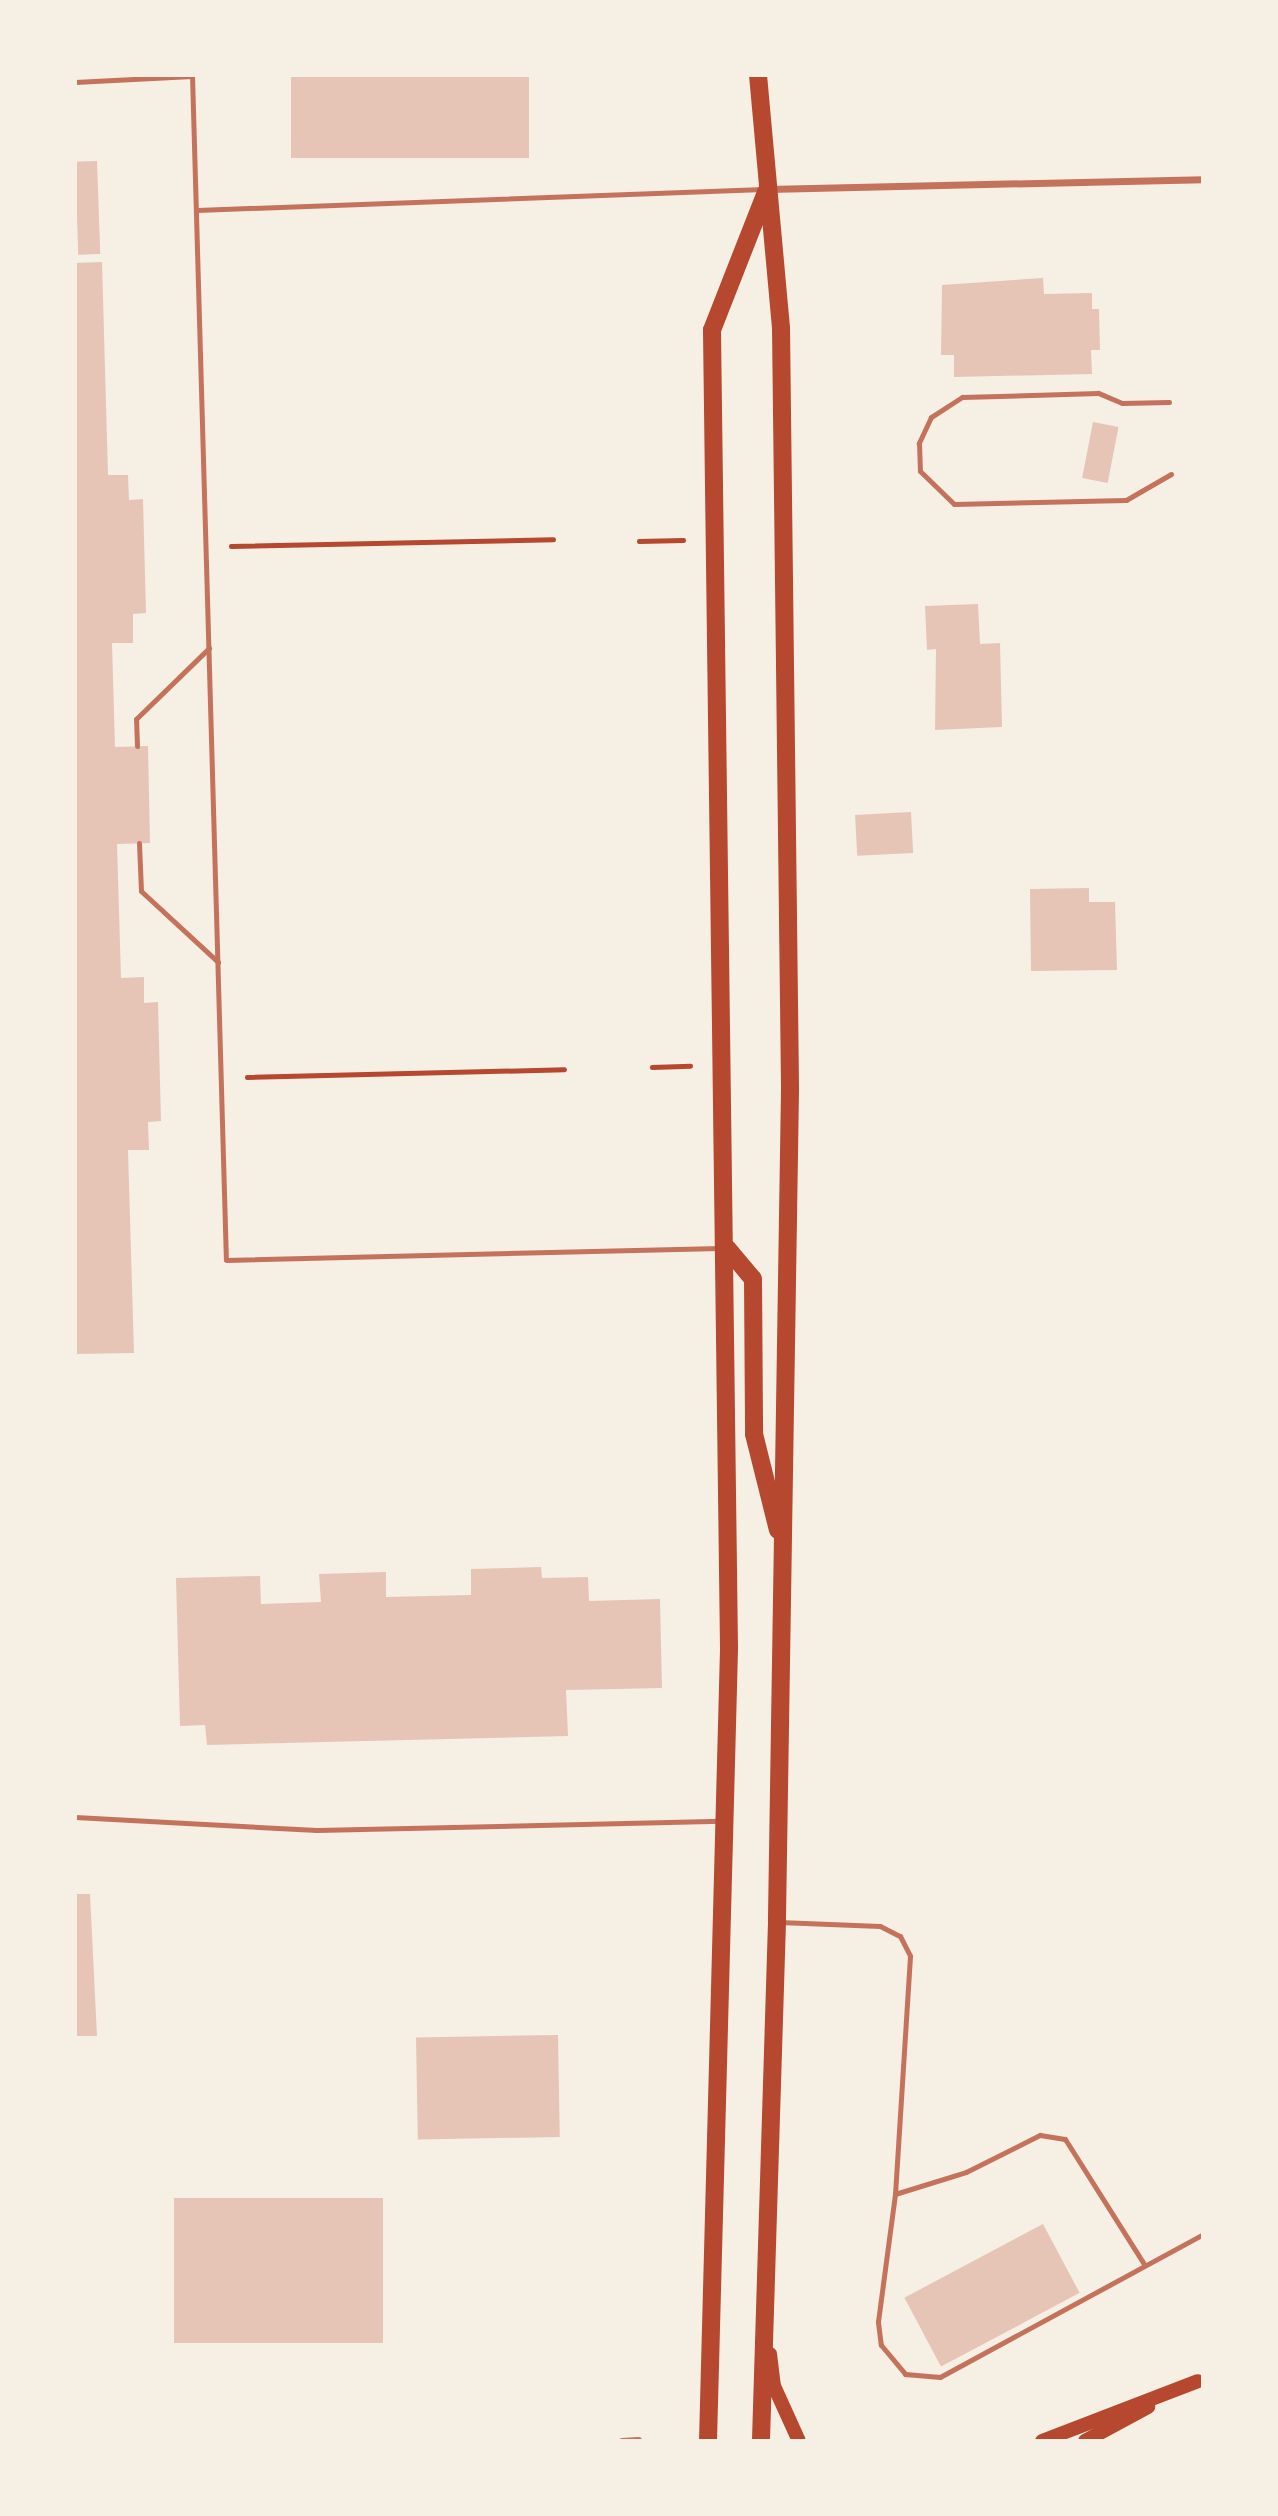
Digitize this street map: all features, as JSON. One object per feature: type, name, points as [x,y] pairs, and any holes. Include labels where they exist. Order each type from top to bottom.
[{"type":"main road","points":[[758,75],[781,328],[790,1090],[785,1554],[761,2441]]},
{"type":"main road","points":[[708,2441],[725,1821],[727,1248],[712,330],[767,189]]},
{"type":"main road","points":[[727,1248],[754,1279],[754,1434],[785,1554]]},
{"type":"main road","points":[[765,2315],[774,2386],[799,2441]]},
{"type":"main road","points":[[1042,2441],[1200,2380]]},
{"type":"main road","points":[[1085,2441],[1200,2380]]},
{"type":"street","points":[[767,189],[1203,179]]},
{"type":"street","points":[[622,2441],[638,2440]]},
{"type":"lane","points":[[75,82],[192,76],[226,1260],[727,1248]]},
{"type":"lane","points":[[197,210],[767,189]]},
{"type":"lane","points":[[1169,402],[1122,403],[1098,393],[962,397],[932,417],[919,443],[920,471],[954,504],[1126,500],[1171,474]]},
{"type":"lane","points":[[137,746],[136,719],[209,648]]},
{"type":"lane","points":[[139,843],[141,891],[218,962]]},
{"type":"lane","points":[[75,1817],[145,1816],[317,1830],[725,1821]]},
{"type":"lane","points":[[777,1922],[880,1926],[908,1948],[895,2194],[878,2322],[881,2345],[905,2374],[940,2377],[1203,2234]]},
{"type":"lane","points":[[895,2194],[1052,2135],[1076,2147],[1144,2264]]},
{"type":"path","points":[[223,547],[553,540]]},
{"type":"path","points":[[639,541],[683,540]]},
{"type":"path","points":[[652,1067],[690,1066]]},
{"type":"path","points":[[232,1077],[564,1069]]},
{"type":"building","points":[[291,75],[529,75],[529,158],[291,158]]},
{"type":"building","points":[[97,161],[100,254],[78,255],[75,162]]},
{"type":"building","points":[[102,262],[108,475],[128,475],[129,500],[143,499],[146,613],[133,614],[133,643],[112,643],[115,747],[148,746],[150,843],[117,844],[121,978],[144,977],[144,1003],[158,1002],[161,1121],[148,1122],[149,1150],[128,1150],[134,1353],[75,1354],[75,263]]},
{"type":"building","points":[[1043,278],[1044,294],[1092,293],[1092,309],[1099,309],[1100,350],[1091,350],[1092,374],[954,377],[954,355],[941,355],[942,285]]},
{"type":"building","points":[[1093,422],[1119,427],[1108,483],[1082,478]]},
{"type":"building","points":[[978,604],[980,644],[1000,643],[1002,727],[935,730],[936,649],[927,650],[925,606]]},
{"type":"building","points":[[911,812],[913,853],[857,856],[855,815]]},
{"type":"building","points":[[1089,888],[1089,902],[1115,902],[1117,970],[1031,971],[1030,889]]},
{"type":"building","points":[[541,1567],[542,1578],[588,1577],[589,1601],[660,1599],[662,1688],[566,1690],[568,1736],[207,1745],[205,1725],[180,1726],[176,1578],[260,1576],[261,1604],[321,1602],[319,1574],[386,1572],[386,1597],[471,1595],[471,1569]]},
{"type":"building","points":[[75,1894],[90,1894],[97,2036],[75,2036]]},
{"type":"building","points":[[558,2035],[560,2137],[418,2139],[416,2037]]},
{"type":"building","points":[[174,2198],[383,2198],[383,2343],[174,2343]]},
{"type":"building","points":[[1043,2224],[1080,2293],[941,2367],[904,2298]]}]
